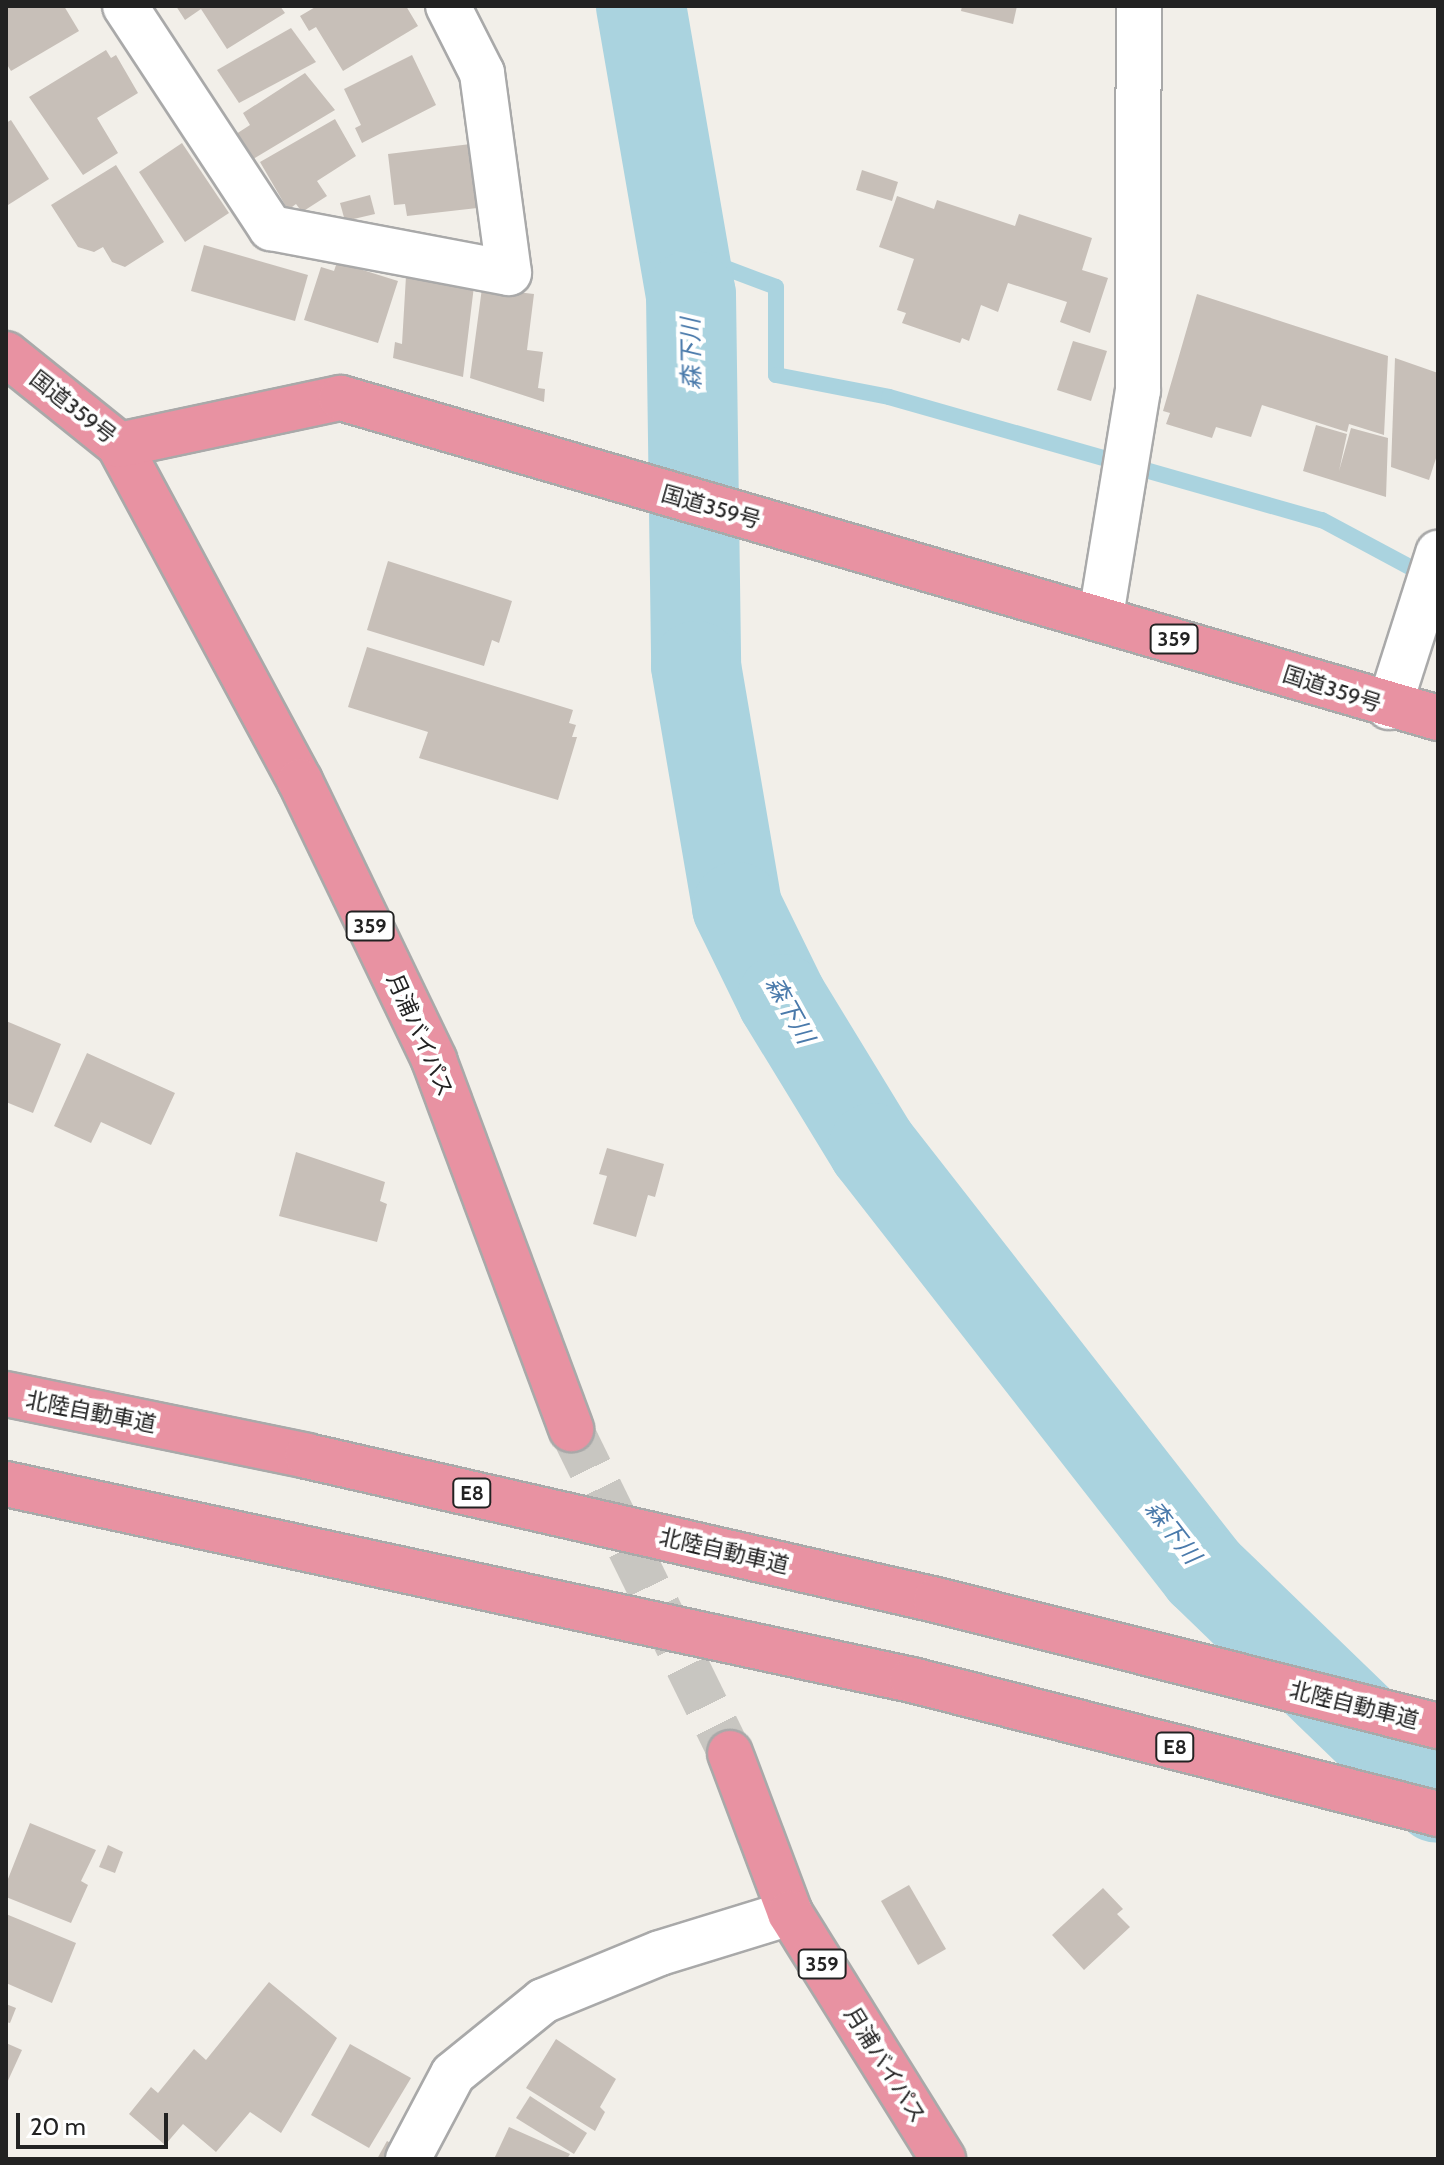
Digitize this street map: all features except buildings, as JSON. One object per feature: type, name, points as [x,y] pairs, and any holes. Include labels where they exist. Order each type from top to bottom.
[{"type":"highway","name":"国道359号","points":[[6,354],[119,445],[341,398],[909,565],[1101,616],[1389,707],[1438,718]]},
{"type":"highway","name":"月浦バイパス","points":[[119,445],[300,781],[434,1060],[571,1429]]},
{"type":"highway","name":"北陸自動車道","points":[[6,1394],[307,1456],[936,1600],[1438,1726]]},
{"type":"highway","name":"E8","points":[[6,1484],[912,1680],[1438,1814]]},
{"type":"highway","name":"月浦バイパス","points":[[730,1753],[790,1913],[943,2159]]},
{"type":"street","points":[[125,6],[271,228],[509,273],[482,73],[448,6]]},
{"type":"street","points":[[1101,616],[1138,391],[1139,6]]},
{"type":"street","points":[[1389,707],[1438,553]]},
{"type":"street","points":[[408,2159],[453,2074],[543,2001],[660,1953],[790,1913]]},
{"type":"waterway","name":"森下川","points":[[641,6],[691,295],[696,666],[737,907],[782,999],[873,1148],[1204,1572],[1438,1798]]},
{"type":"waterway","points":[[683,252],[776,287],[776,375],[889,397],[1322,520],[1430,578]]},
{"type":"tunnel","points":[[571,1429],[730,1753]]}]
